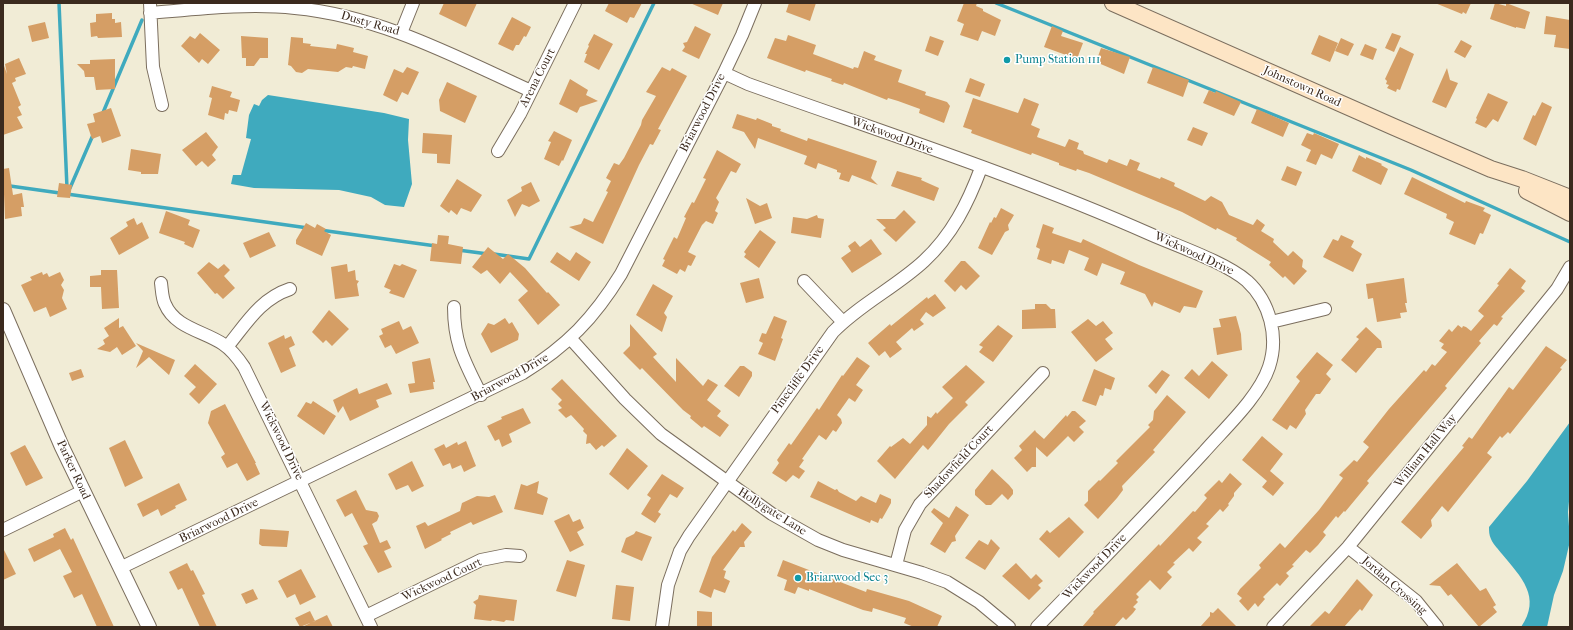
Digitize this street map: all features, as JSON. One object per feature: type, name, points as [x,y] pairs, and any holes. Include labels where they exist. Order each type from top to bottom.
[{"type":"main road","name":"Johnstown Road","points":[[1113,3],[1491,169],[1522,179],[1570,198]]},
{"type":"main road","name":"Johnstown Road","points":[[1491,169],[1519,187],[1570,213]]},
{"type":"street","points":[[401,33],[413,3]]},
{"type":"street","name":"Arena Court","points":[[498,151],[531,91],[575,3]]},
{"type":"street","name":"Briarwood Drive","points":[[120,568],[481,395],[546,359],[571,339],[586,324],[604,301],[621,274],[724,73],[755,3]]},
{"type":"street","name":"Dusty Road","points":[[150,8],[275,5],[332,13],[362,20],[401,33],[531,91]]},
{"type":"street","points":[[150,8],[153,67],[162,105]]},
{"type":"street","name":"Wickwood Drive","points":[[724,73],[748,84],[1110,216],[1234,271],[1257,292],[1271,322],[1273,346],[1271,360],[1261,385],[1158,502],[1037,627]]},
{"type":"street","name":"Pinecliffe Drive","points":[[662,627],[664,603],[668,585],[680,551],[726,482],[818,351],[843,322],[924,261],[940,245],[958,221],[981,168]]},
{"type":"street","name":"William Hall Way","points":[[1273,627],[1348,547],[1556,290],[1570,267]]},
{"type":"street","points":[[804,281],[843,322]]},
{"type":"street","name":"Wickwood Drive","points":[[160,283],[165,304],[175,318],[190,329],[227,347],[237,356],[244,367],[368,622]]},
{"type":"street","points":[[227,347],[264,301],[290,289]]},
{"type":"street","points":[[454,307],[454,329],[458,344],[481,395]]},
{"type":"street","points":[[1271,322],[1325,309]]},
{"type":"street","name":"Parker Road","points":[[3,310],[56,434],[149,627]]},
{"type":"street","name":"Hollygate Lane","points":[[571,339],[630,404],[661,434],[772,514],[818,540],[843,550],[922,573],[953,586],[979,602],[1009,627]]},
{"type":"street","name":"Shadowfield Court","points":[[896,565],[905,530],[920,504],[1043,373]]},
{"type":"street","points":[[3,530],[83,491]]},
{"type":"street","name":"Jordan Crossing","points":[[1348,547],[1416,602],[1437,627]]},
{"type":"street","name":"Wickwood Court","points":[[368,622],[481,560],[506,555],[520,556]]},
{"type":"water","points":[[268,95],[384,113],[409,119],[408,140],[412,184],[404,207],[385,205],[371,197],[339,190],[254,188],[231,184],[233,175],[241,175],[251,139],[246,138],[249,115],[254,104],[259,106],[262,100]]},
{"type":"water","points":[[1570,422],[1570,491],[1568,512],[1570,541],[1563,571],[1554,595],[1547,627],[1521,627],[1530,606],[1529,597],[1522,579],[1492,541],[1489,534],[1489,527],[1527,481]]},
{"type":"building","points":[[444,3],[477,3],[466,27],[439,14]]},
{"type":"building","points":[[609,3],[642,3],[634,18],[630,17],[627,23],[605,11]]},
{"type":"building","points":[[690,3],[723,3],[718,15]]},
{"type":"building","points":[[789,3],[816,3],[810,21],[786,12]]},
{"type":"building","points":[[964,3],[977,3],[976,6],[983,9],[983,11],[1001,20],[995,36],[982,31],[978,41],[960,35],[964,24],[957,21]]},
{"type":"building","points":[[1435,3],[1471,3],[1466,14],[1463,12],[1462,14]]},
{"type":"building","points":[[1495,3],[1506,6],[1506,3],[1530,12],[1525,29],[1516,28],[1490,19]]},
{"type":"building","points":[[112,13],[112,19],[115,19],[115,23],[121,22],[122,37],[91,37],[90,23],[96,22],[96,14]]},
{"type":"building","points":[[1546,16],[1570,20],[1570,49],[1554,47],[1556,35],[1544,34]]},
{"type":"building","points":[[512,17],[531,27],[526,37],[524,36],[519,45],[516,45],[513,51],[498,44]]},
{"type":"building","points":[[45,22],[49,38],[32,42],[28,26]]},
{"type":"building","points":[[695,26],[711,34],[699,59],[682,51],[685,47],[683,43],[687,42]]},
{"type":"building","points":[[1052,26],[1063,31],[1061,36],[1083,43],[1077,59],[1044,47]]},
{"type":"building","points":[[200,33],[220,50],[208,64],[202,59],[199,63],[181,46],[190,36],[195,39]]},
{"type":"building","points":[[1392,33],[1401,36],[1394,52],[1385,48]]},
{"type":"building","points":[[594,34],[613,44],[599,70],[584,62],[587,54],[585,54],[589,46],[588,45]]},
{"type":"building","points":[[788,35],[816,45],[813,54],[853,69],[854,67],[858,68],[864,51],[876,56],[874,60],[902,70],[898,82],[926,92],[925,95],[947,102],[950,106],[944,123],[919,113],[920,109],[888,98],[887,100],[844,83],[843,85],[831,81],[832,79],[806,70],[805,72],[767,58],[775,38],[786,41]]},
{"type":"building","points":[[1319,35],[1338,43],[1330,62],[1311,54]]},
{"type":"building","points":[[241,36],[268,38],[268,58],[260,58],[254,66],[246,66],[246,58],[242,58]]},
{"type":"building","points":[[930,36],[944,41],[938,56],[925,51]]},
{"type":"building","points":[[291,37],[303,38],[303,43],[311,44],[310,46],[336,49],[337,44],[354,48],[353,52],[368,56],[365,69],[353,66],[352,68],[346,67],[338,72],[308,69],[302,73],[296,72],[291,66],[288,65]]},
{"type":"building","points":[[1341,38],[1354,44],[1348,56],[1335,51]]},
{"type":"building","points":[[1461,40],[1472,46],[1465,58],[1454,52]]},
{"type":"building","points":[[1365,44],[1377,49],[1373,60],[1360,55]]},
{"type":"building","points":[[1400,47],[1414,54],[1400,90],[1397,89],[1396,92],[1387,88],[1389,85],[1386,84],[1387,81],[1385,79]]},
{"type":"building","points":[[1101,48],[1130,57],[1124,74],[1096,62]]},
{"type":"building","points":[[19,58],[26,74],[15,78],[16,81],[12,83],[21,105],[18,107],[22,115],[17,117],[23,128],[3,135],[3,63],[7,74],[5,64]]},
{"type":"building","points":[[115,59],[115,89],[96,90],[94,77],[85,77],[84,71],[77,64],[90,64],[90,60]]},
{"type":"building","points":[[407,67],[419,72],[408,95],[402,92],[397,102],[383,95],[394,69],[403,73]]},
{"type":"building","points":[[662,67],[670,71],[672,68],[687,76],[658,129],[661,130],[653,145],[650,144],[639,165],[603,244],[569,227],[581,224],[584,218],[593,222],[608,192],[606,191],[611,181],[606,178],[614,163],[619,165],[624,158],[641,125],[642,120],[656,96],[646,92]]},
{"type":"building","points":[[1153,67],[1189,80],[1183,97],[1147,83]]},
{"type":"building","points":[[1447,68],[1450,80],[1458,83],[1446,108],[1432,102]]},
{"type":"building","points":[[970,78],[985,84],[980,97],[965,92]]},
{"type":"building","points":[[570,79],[588,90],[586,95],[598,101],[580,107],[577,113],[559,104]]},
{"type":"building","points":[[447,82],[477,96],[465,123],[440,111],[439,100]]},
{"type":"building","points":[[212,86],[232,92],[230,97],[240,100],[237,112],[229,110],[228,114],[225,113],[224,120],[208,115],[212,98],[209,97]]},
{"type":"building","points":[[1209,90],[1215,93],[1216,91],[1241,102],[1234,116],[1203,103]]},
{"type":"building","points":[[1488,93],[1508,102],[1498,122],[1493,119],[1486,128],[1475,123]]},
{"type":"building","points":[[973,98],[1018,113],[1024,98],[1039,104],[1031,125],[1040,129],[1037,137],[1065,147],[1069,139],[1079,143],[1077,149],[1083,151],[1084,154],[1107,163],[1109,159],[1127,166],[1130,159],[1140,163],[1137,170],[1175,183],[1174,186],[1205,201],[1211,196],[1222,202],[1229,215],[1253,225],[1257,219],[1265,225],[1261,231],[1274,239],[1273,242],[1288,256],[1293,251],[1303,260],[1302,267],[1307,271],[1294,285],[1285,276],[1283,278],[1269,265],[1271,262],[1236,240],[1237,238],[1217,228],[1216,230],[1182,212],[1089,173],[1077,169],[1076,171],[1032,153],[1031,155],[971,133],[972,130],[963,127]]},
{"type":"building","points":[[1542,102],[1552,107],[1536,146],[1523,139],[1533,115],[1535,116]]},
{"type":"building","points":[[111,108],[121,136],[102,143],[100,136],[92,139],[87,124],[95,122],[93,114]]},
{"type":"building","points":[[1257,109],[1289,123],[1283,137],[1251,123]]},
{"type":"building","points":[[737,114],[756,120],[757,118],[781,129],[780,131],[807,141],[808,138],[877,161],[871,178],[878,185],[852,175],[849,182],[839,179],[841,173],[837,172],[837,170],[818,163],[816,169],[804,164],[807,156],[758,138],[755,149],[744,132],[732,128]]},
{"type":"building","points":[[1193,127],[1208,133],[1202,146],[1187,140]]},
{"type":"building","points":[[554,131],[572,140],[563,161],[562,160],[559,166],[544,159],[551,142],[548,141]]},
{"type":"building","points":[[206,132],[218,147],[212,155],[216,160],[208,167],[202,161],[196,166],[182,150]]},
{"type":"building","points":[[423,133],[452,135],[450,164],[437,163],[437,154],[422,153]]},
{"type":"building","points":[[1307,133],[1313,135],[1314,133],[1339,144],[1332,159],[1321,154],[1316,165],[1306,161],[1311,150],[1301,145]]},
{"type":"building","points":[[131,149],[161,154],[158,174],[141,174],[141,172],[128,170]]},
{"type":"building","points":[[717,150],[741,164],[736,173],[731,171],[716,198],[719,202],[715,211],[718,213],[713,224],[706,221],[702,225],[688,252],[696,256],[691,266],[688,265],[685,272],[680,269],[677,274],[662,266],[665,260],[663,259],[674,237],[677,239],[686,218],[684,217],[692,202],[694,203],[706,179],[703,178]]},
{"type":"building","points":[[1359,155],[1382,164],[1381,165],[1388,169],[1381,185],[1352,171]]},
{"type":"building","points":[[1287,166],[1302,172],[1296,186],[1281,180]]},
{"type":"building","points":[[9,168],[13,195],[22,193],[24,207],[21,207],[22,216],[5,219],[3,169]]},
{"type":"building","points":[[897,171],[922,178],[921,180],[939,188],[934,201],[891,186]]},
{"type":"building","points":[[1412,177],[1465,203],[1466,201],[1485,208],[1483,211],[1491,215],[1483,234],[1480,233],[1475,245],[1449,234],[1454,222],[1446,218],[1447,214],[1404,194]]},
{"type":"building","points":[[457,179],[482,195],[471,212],[461,208],[457,215],[451,210],[449,213],[440,206]]},
{"type":"building","points":[[531,182],[540,201],[529,207],[522,204],[515,217],[507,200],[522,191],[521,187]]},
{"type":"building","points":[[59,183],[72,185],[70,198],[57,197]]},
{"type":"building","points":[[746,198],[760,206],[767,203],[772,218],[755,224]]},
{"type":"building","points":[[1001,208],[1014,215],[1008,225],[1009,230],[1005,232],[992,255],[978,248],[990,222],[991,223],[994,217],[996,218]]},
{"type":"building","points":[[904,210],[916,222],[896,242],[883,230],[886,228],[876,219],[895,219]]},
{"type":"building","points":[[166,211],[190,220],[188,225],[200,230],[193,248],[184,244],[185,242],[159,233]]},
{"type":"building","points":[[817,215],[818,218],[824,219],[821,238],[791,233],[793,217],[807,219]]},
{"type":"building","points":[[134,218],[137,225],[142,222],[149,238],[119,255],[110,238],[128,226],[126,222]]},
{"type":"building","points":[[306,223],[315,228],[317,224],[326,229],[324,231],[331,235],[322,256],[296,244],[296,240]]},
{"type":"building","points":[[1043,224],[1054,228],[1052,233],[1081,243],[1083,239],[1139,265],[1203,291],[1196,308],[1184,306],[1180,313],[1154,302],[1152,307],[1145,294],[1120,284],[1125,272],[1102,263],[1097,276],[1084,270],[1089,258],[1069,250],[1064,264],[1052,260],[1051,264],[1037,259],[1040,249],[1036,247]]},
{"type":"building","points":[[760,230],[776,242],[759,268],[744,257],[746,254],[744,252]]},
{"type":"building","points":[[269,232],[276,246],[250,258],[243,243]]},
{"type":"building","points":[[438,235],[449,236],[448,244],[463,247],[461,264],[430,261],[432,243],[437,244]]},
{"type":"building","points":[[1341,235],[1354,241],[1351,247],[1362,254],[1353,272],[1323,257],[1333,239],[1338,241]]},
{"type":"building","points":[[871,239],[882,254],[852,273],[841,258],[851,251],[848,246],[855,241],[860,247]]},
{"type":"building","points":[[488,247],[503,259],[508,254],[525,268],[560,305],[538,325],[518,300],[528,291],[510,272],[500,284],[487,270],[481,274],[472,267]]},
{"type":"building","points":[[557,252],[570,261],[576,252],[591,262],[579,281],[550,262]]},
{"type":"building","points":[[961,261],[965,261],[980,276],[966,290],[961,285],[955,292],[944,281]]},
{"type":"building","points":[[209,262],[218,269],[224,264],[230,270],[224,276],[235,288],[223,299],[217,293],[215,294],[197,273]]},
{"type":"building","points":[[347,264],[348,272],[355,270],[356,280],[359,281],[357,284],[359,296],[335,299],[331,267]]},
{"type":"building","points":[[394,264],[400,266],[402,264],[417,270],[404,298],[389,293],[391,290],[384,287]]},
{"type":"building","points":[[1510,268],[1526,281],[1521,288],[1525,291],[1501,317],[1503,318],[1497,326],[1494,324],[1479,341],[1481,343],[1445,386],[1447,388],[1367,481],[1369,483],[1345,512],[1344,511],[1338,518],[1336,516],[1323,532],[1326,535],[1318,545],[1310,553],[1306,550],[1292,565],[1294,566],[1286,573],[1289,576],[1280,586],[1277,583],[1263,597],[1265,599],[1258,607],[1255,603],[1248,611],[1239,601],[1242,598],[1237,594],[1240,589],[1261,568],[1259,565],[1280,543],[1285,548],[1319,510],[1343,478],[1339,475],[1354,460],[1357,462],[1369,447],[1363,442],[1389,409],[1424,370],[1426,372],[1432,364],[1435,366],[1447,352],[1441,348],[1444,344],[1439,341],[1449,329],[1452,332],[1458,325],[1462,328],[1463,326],[1466,327],[1471,331],[1484,316],[1478,311],[1499,285],[1497,284]]},
{"type":"building","points":[[101,270],[117,270],[119,308],[102,309],[101,287],[90,287],[90,276],[101,275]]},
{"type":"building","points":[[42,272],[43,275],[47,273],[49,277],[60,272],[64,280],[61,285],[64,290],[62,298],[67,309],[50,317],[46,307],[34,312],[21,285],[32,280],[30,277]]},
{"type":"building","points":[[759,278],[764,298],[746,303],[740,283]]},
{"type":"building","points":[[1404,278],[1407,303],[1405,303],[1407,312],[1400,313],[1401,318],[1377,322],[1373,298],[1368,299],[1366,284]]},
{"type":"building","points":[[653,284],[673,296],[664,313],[667,317],[662,332],[636,315]]},
{"type":"building","points":[[935,294],[946,308],[933,317],[926,312],[920,320],[924,324],[914,331],[912,328],[896,342],[902,349],[890,358],[885,351],[879,356],[868,343],[890,324],[891,326],[927,297],[928,299]]},
{"type":"building","points":[[1035,304],[1046,304],[1051,309],[1055,309],[1056,328],[1022,329],[1022,310],[1035,309]]},
{"type":"building","points":[[329,310],[349,329],[332,346],[326,340],[323,343],[312,332]]},
{"type":"building","points":[[774,316],[787,321],[781,338],[783,339],[775,361],[758,354],[763,343],[759,341],[762,333],[766,334]]},
{"type":"building","points":[[1236,316],[1241,334],[1242,350],[1217,355],[1213,328],[1221,327],[1219,319]]},
{"type":"building","points":[[119,318],[119,328],[123,326],[136,346],[122,355],[117,347],[110,352],[97,349],[105,344],[103,340],[109,336],[104,328]]},
{"type":"building","points":[[505,318],[509,324],[512,322],[519,334],[518,340],[491,353],[481,334],[488,323],[494,325]]},
{"type":"building","points":[[1088,319],[1096,326],[1103,321],[1113,333],[1105,339],[1113,349],[1096,362],[1071,332]]},
{"type":"building","points":[[399,321],[403,330],[411,326],[419,343],[396,354],[391,345],[385,348],[379,336],[383,334],[381,329]]},
{"type":"building","points":[[630,324],[657,354],[653,357],[676,382],[676,358],[703,386],[708,379],[718,385],[707,400],[721,411],[717,416],[729,425],[720,437],[704,426],[702,428],[690,418],[691,416],[683,410],[642,368],[640,370],[623,353],[630,346]]},
{"type":"building","points":[[998,325],[1013,336],[993,362],[979,352],[983,347],[979,345]]},
{"type":"building","points":[[1366,327],[1381,341],[1382,348],[1377,348],[1356,373],[1341,360],[1359,339],[1356,337]]},
{"type":"building","points":[[284,335],[285,339],[291,336],[295,345],[289,348],[296,366],[281,373],[268,343]]},
{"type":"building","points":[[136,343],[175,360],[169,375],[149,357],[136,368],[143,351]]},
{"type":"building","points":[[1546,346],[1567,360],[1560,368],[1562,369],[1510,434],[1508,432],[1502,438],[1500,436],[1487,453],[1492,457],[1448,512],[1442,506],[1431,520],[1432,526],[1421,539],[1401,522],[1464,447],[1462,446],[1469,437],[1472,439],[1509,387],[1513,390]]},
{"type":"building","points":[[1317,352],[1333,365],[1326,374],[1331,379],[1320,394],[1316,394],[1305,410],[1306,414],[1296,429],[1290,425],[1287,430],[1272,420],[1300,381],[1296,377]]},
{"type":"building","points":[[857,357],[870,366],[856,385],[863,390],[855,402],[849,398],[837,415],[841,419],[842,423],[836,432],[833,430],[826,440],[819,435],[802,459],[804,460],[799,467],[805,471],[799,479],[793,475],[786,482],[772,473],[779,463],[777,460],[789,443],[791,445],[817,408],[819,410],[842,375],[843,376]]},
{"type":"building","points":[[430,358],[435,382],[433,382],[434,389],[410,393],[408,384],[415,383],[412,362]]},
{"type":"building","points":[[1212,361],[1228,375],[1209,399],[1184,378],[1192,369],[1199,376]]},
{"type":"building","points":[[195,364],[217,384],[199,404],[189,394],[196,387],[184,376]]},
{"type":"building","points":[[966,365],[985,382],[965,402],[968,405],[949,424],[928,450],[923,445],[895,479],[877,461],[890,446],[891,447],[903,438],[910,444],[927,425],[927,416],[931,418],[936,412],[937,414],[953,398],[942,387]]},
{"type":"building","points":[[740,366],[744,366],[752,372],[752,376],[739,397],[724,386]]},
{"type":"building","points":[[81,369],[84,377],[72,381],[69,373]]},
{"type":"building","points":[[1094,369],[1115,378],[1111,390],[1105,388],[1103,396],[1100,395],[1096,406],[1082,401]]},
{"type":"building","points":[[1162,370],[1170,375],[1156,394],[1148,386]]},
{"type":"building","points":[[562,379],[617,436],[604,447],[602,445],[596,450],[590,443],[586,444],[587,435],[583,431],[584,429],[571,415],[566,418],[558,410],[562,408],[558,404],[562,400],[551,389]]},
{"type":"building","points":[[387,383],[392,394],[376,400],[379,407],[350,421],[343,406],[338,413],[333,400],[357,388],[359,394]]},
{"type":"building","points":[[1167,395],[1186,412],[1153,450],[1155,452],[1122,486],[1123,490],[1098,519],[1084,505],[1088,501],[1088,491],[1118,463],[1116,461],[1150,427],[1148,425],[1153,420],[1154,411]]},
{"type":"building","points":[[313,401],[336,416],[324,435],[297,416],[306,402],[311,404]]},
{"type":"building","points":[[225,404],[256,463],[260,474],[247,481],[237,463],[227,468],[221,457],[225,454],[208,423],[211,411]]},
{"type":"building","points":[[523,408],[531,423],[509,434],[512,442],[502,447],[499,439],[495,441],[487,426],[502,419],[501,417]]},
{"type":"building","points":[[1072,411],[1075,411],[1086,421],[1079,427],[1084,432],[1074,442],[1068,436],[1047,457],[1036,447],[1036,467],[1032,467],[1027,472],[1014,458],[1022,450],[1019,446],[1035,430],[1044,439],[1066,415],[1067,417]]},
{"type":"building","points":[[1262,436],[1283,454],[1270,471],[1284,483],[1273,496],[1262,487],[1267,481],[1242,460]]},
{"type":"building","points":[[125,440],[143,478],[125,487],[109,448]]},
{"type":"building","points":[[466,441],[476,466],[464,472],[461,465],[452,469],[450,463],[443,466],[434,449],[444,444],[446,448],[457,442],[458,445]]},
{"type":"building","points":[[25,445],[43,478],[26,486],[10,453]]},
{"type":"building","points":[[627,448],[648,466],[628,490],[609,474]]},
{"type":"building","points":[[412,461],[424,486],[412,492],[408,485],[396,490],[388,474]]},
{"type":"building","points":[[992,469],[1009,485],[1013,490],[1013,494],[1008,500],[1002,494],[991,505],[986,505],[975,495],[975,490]]},
{"type":"building","points":[[1230,473],[1242,484],[1234,493],[1234,496],[1228,504],[1229,505],[1223,512],[1220,509],[1206,524],[1209,526],[1197,538],[1202,542],[1193,552],[1189,548],[1173,563],[1175,564],[1167,572],[1172,577],[1160,590],[1150,580],[1136,594],[1139,597],[1136,600],[1138,602],[1133,607],[1136,609],[1133,613],[1126,620],[1123,617],[1114,627],[1082,627],[1094,613],[1093,612],[1159,544],[1160,546],[1193,511],[1195,512],[1207,498],[1204,495],[1219,480],[1222,483]]},
{"type":"building","points":[[662,474],[684,488],[677,498],[670,494],[658,512],[661,514],[655,523],[641,514],[651,498],[647,495]]},
{"type":"building","points":[[539,481],[537,493],[548,498],[543,515],[514,509],[521,484],[527,486]]},
{"type":"building","points":[[818,481],[835,490],[837,489],[839,492],[856,501],[861,496],[876,503],[880,494],[891,499],[891,503],[878,523],[871,520],[870,523],[810,497]]},
{"type":"building","points":[[179,483],[187,500],[161,516],[158,509],[143,517],[137,504]]},
{"type":"building","points":[[356,490],[366,510],[377,512],[379,516],[377,521],[372,524],[380,543],[387,540],[391,548],[384,551],[392,567],[378,573],[363,546],[368,544],[352,513],[345,517],[336,500]]},
{"type":"building","points":[[495,495],[503,512],[473,525],[471,522],[450,532],[451,534],[425,549],[416,526],[425,522],[428,526],[460,511],[462,503],[477,496],[489,497]]},
{"type":"building","points":[[956,506],[969,515],[955,536],[956,541],[952,542],[945,553],[930,544],[943,523],[931,512],[934,508],[949,518]]},
{"type":"building","points":[[569,514],[573,522],[580,519],[584,528],[577,532],[584,545],[570,552],[554,521]]},
{"type":"building","points":[[1069,517],[1084,532],[1059,558],[1039,539],[1047,530],[1050,533]]},
{"type":"building","points":[[742,523],[752,532],[744,542],[745,547],[740,547],[723,570],[726,571],[724,578],[730,581],[725,593],[714,589],[711,598],[699,592],[712,557],[733,530],[735,532]]},
{"type":"building","points":[[65,528],[71,540],[73,538],[114,627],[97,627],[82,594],[74,598],[63,576],[72,572],[60,549],[34,562],[28,549],[54,537],[53,534]]},
{"type":"building","points":[[260,529],[289,531],[287,547],[262,546],[259,544]]},
{"type":"building","points":[[636,531],[652,537],[642,561],[621,552],[626,538],[634,534]]},
{"type":"building","points":[[991,539],[1000,548],[985,570],[965,558],[979,540],[988,545]]},
{"type":"building","points":[[3,548],[16,574],[3,580]]},
{"type":"building","points":[[567,560],[585,565],[576,597],[556,591]]},
{"type":"building","points":[[783,560],[866,592],[867,589],[909,601],[942,616],[937,627],[914,627],[904,623],[906,618],[873,608],[872,612],[863,610],[809,589],[809,591],[798,587],[795,594],[784,590],[787,580],[777,576]]},
{"type":"building","points":[[187,563],[191,571],[193,570],[205,594],[202,595],[217,627],[200,627],[182,588],[178,590],[169,572]]},
{"type":"building","points":[[1016,563],[1031,579],[1036,574],[1043,581],[1038,585],[1041,588],[1029,600],[1002,576]]},
{"type":"building","points":[[1457,563],[1480,591],[1486,588],[1496,605],[1493,607],[1497,612],[1479,627],[1451,594],[1448,596],[1440,586],[1429,585]]},
{"type":"building","points":[[301,569],[316,597],[300,605],[295,594],[287,598],[278,581]]},
{"type":"building","points":[[1357,579],[1373,595],[1362,611],[1360,609],[1344,627],[1309,627],[1325,611],[1329,614]]},
{"type":"building","points":[[616,585],[634,587],[630,621],[612,619]]},
{"type":"building","points":[[253,589],[258,599],[246,604],[241,594]]},
{"type":"building","points":[[479,595],[517,600],[514,621],[506,620],[504,622],[474,619],[476,605],[473,602],[478,599]]},
{"type":"building","points":[[1218,608],[1237,627],[1200,627],[1210,616],[1210,612],[1213,613]]},
{"type":"building","points":[[310,611],[315,621],[300,627],[295,618]]},
{"type":"building","points":[[697,611],[712,612],[712,627],[697,627]]},
{"type":"building","points":[[327,615],[333,627],[302,627]]},
{"type":"waterway","points":[[59,3],[67,188]]},
{"type":"waterway","points":[[494,254],[529,259],[654,3]]},
{"type":"waterway","points":[[996,3],[1411,170],[1570,242]]},
{"type":"waterway","points":[[102,115],[142,20]]},
{"type":"waterway","points":[[70,188],[93,135]]},
{"type":"waterway","points":[[3,185],[308,228]]},
{"type":"waterway","points":[[320,230],[436,246]]},
{"type":"waterway","points":[[458,250],[488,254]]},
{"type":"place","name":"Pump Station 111","points":[[1007,60]]},
{"type":"place","name":"Briarwood Sec 3","points":[[798,578]]}]
